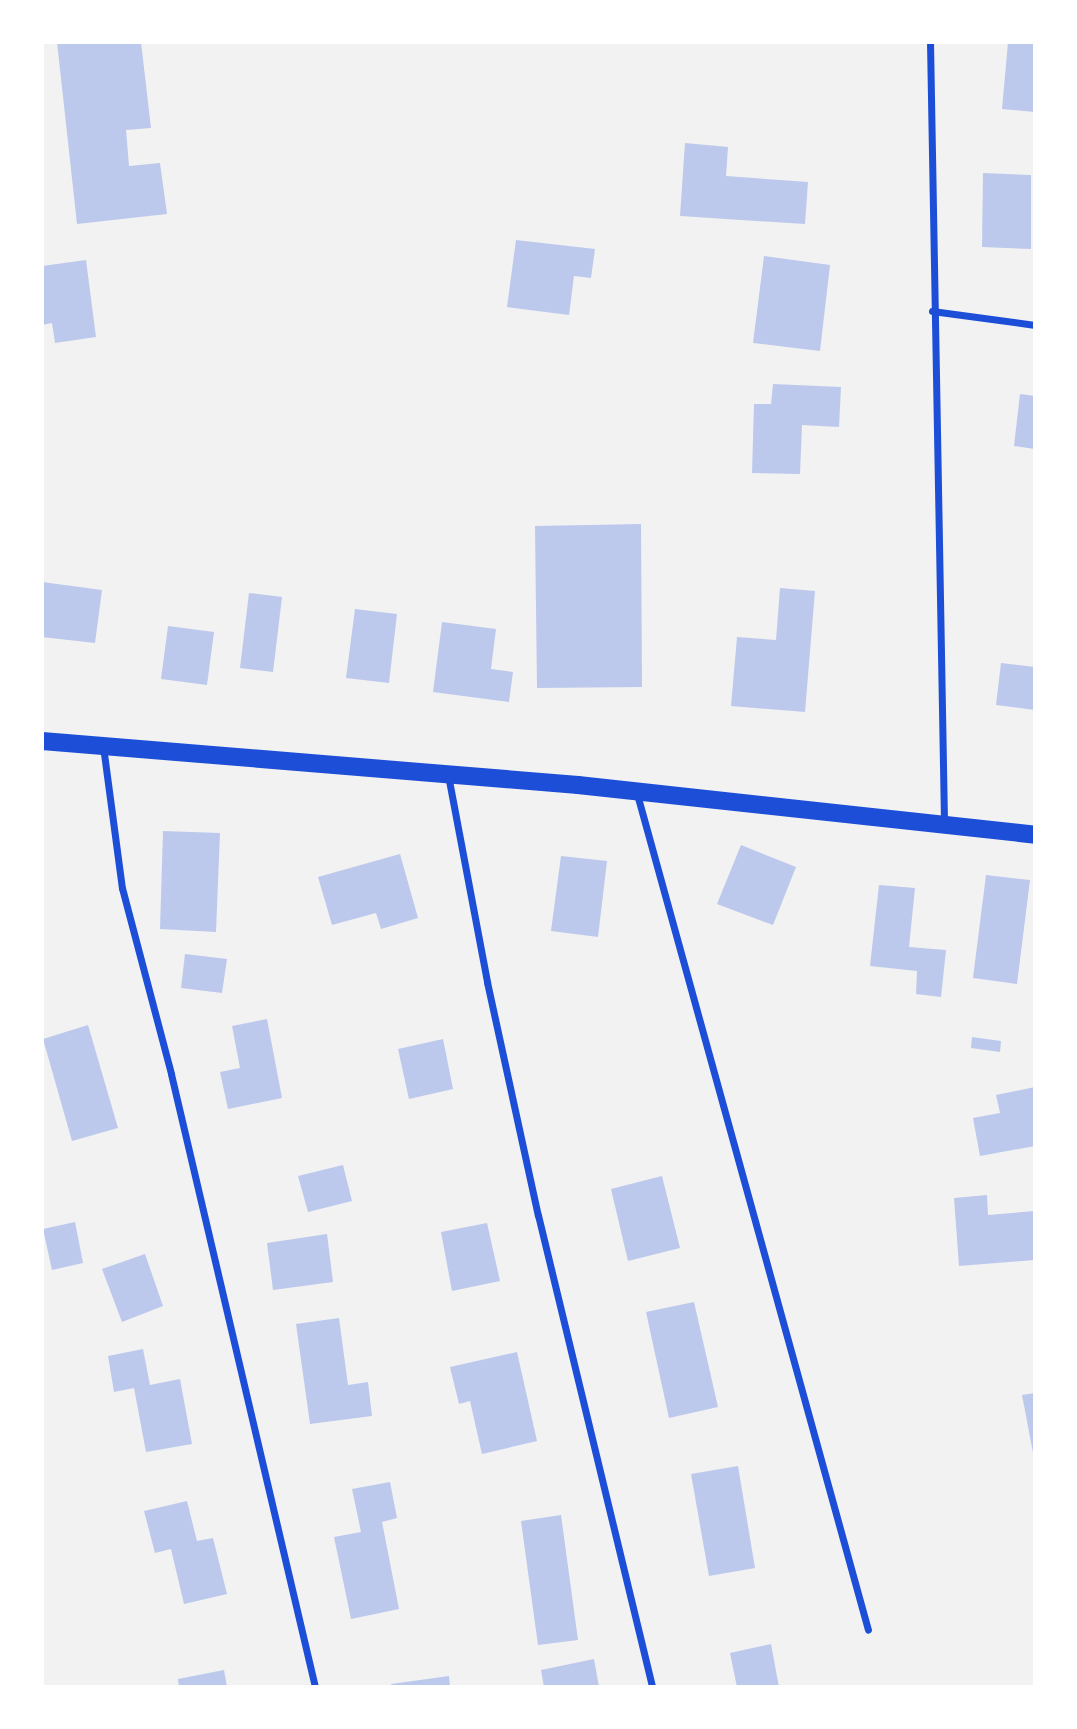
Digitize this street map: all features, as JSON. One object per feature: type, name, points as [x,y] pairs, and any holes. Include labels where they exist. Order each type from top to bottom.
[{"type":"main road","points":[[42,741],[448,774],[944,823],[1035,835]]},
{"type":"street","points":[[930,42],[932,311],[944,823]]},
{"type":"street","points":[[932,311],[1035,325]]},
{"type":"street","points":[[103,745],[122,888],[171,1074],[314,1687]]},
{"type":"street","points":[[448,774],[487,982],[538,1215],[652,1687]]},
{"type":"street","points":[[636,792],[868,1630]]},
{"type":"building","points":[[57,42],[141,42],[151,128],[126,130],[129,166],[160,163],[167,214],[77,224]]},
{"type":"building","points":[[1008,42],[1035,42],[1035,112],[1002,109]]},
{"type":"building","points":[[685,143],[728,147],[726,176],[808,182],[805,224],[680,216]]},
{"type":"building","points":[[983,173],[1031,175],[1031,249],[982,247]]},
{"type":"building","points":[[516,240],[595,249],[591,278],[574,276],[569,315],[507,307]]},
{"type":"building","points":[[764,256],[830,265],[820,351],[753,343]]},
{"type":"building","points":[[86,260],[96,337],[55,343],[52,323],[42,325],[42,266]]},
{"type":"building","points":[[773,384],[841,387],[839,427],[802,425],[800,474],[752,473],[754,404],[771,404]]},
{"type":"building","points":[[1020,394],[1035,396],[1035,449],[1014,446]]},
{"type":"building","points":[[641,524],[642,687],[537,688],[535,526]]},
{"type":"building","points":[[42,582],[102,590],[95,643],[42,637]]},
{"type":"building","points":[[780,588],[815,591],[805,712],[731,706],[737,637],[776,640]]},
{"type":"building","points":[[249,593],[282,597],[273,672],[240,668]]},
{"type":"building","points":[[355,609],[397,614],[389,683],[346,678]]},
{"type":"building","points":[[442,622],[496,629],[491,669],[513,672],[509,702],[433,692]]},
{"type":"building","points":[[168,626],[214,632],[207,685],[161,679]]},
{"type":"building","points":[[1001,663],[1035,667],[1035,710],[996,705]]},
{"type":"building","points":[[163,831],[220,833],[216,932],[160,929]]},
{"type":"building","points":[[741,845],[796,867],[773,925],[717,904]]},
{"type":"building","points":[[400,854],[418,918],[381,929],[376,913],[332,925],[318,877]]},
{"type":"building","points":[[561,856],[607,861],[598,937],[551,931]]},
{"type":"building","points":[[986,875],[1030,880],[1017,984],[973,978]]},
{"type":"building","points":[[879,885],[915,888],[909,947],[946,950],[941,997],[916,994],[917,971],[870,966]]},
{"type":"building","points":[[185,954],[227,959],[222,993],[181,988]]},
{"type":"building","points":[[267,1019],[282,1098],[228,1109],[220,1072],[240,1068],[232,1026]]},
{"type":"building","points":[[88,1025],[118,1128],[72,1141],[43,1039]]},
{"type":"building","points":[[972,1037],[1001,1041],[1000,1052],[971,1048]]},
{"type":"building","points":[[443,1039],[453,1089],[409,1099],[398,1049]]},
{"type":"building","points":[[1035,1087],[1035,1146],[980,1156],[973,1118],[1000,1113],[996,1095]]},
{"type":"building","points":[[343,1165],[352,1201],[308,1212],[298,1176]]},
{"type":"building","points":[[662,1176],[680,1248],[628,1261],[611,1189]]},
{"type":"building","points":[[987,1195],[988,1215],[1035,1211],[1035,1260],[959,1266],[954,1198]]},
{"type":"building","points":[[75,1222],[83,1263],[52,1270],[43,1229]]},
{"type":"building","points":[[487,1223],[500,1281],[452,1291],[441,1232]]},
{"type":"building","points":[[327,1234],[333,1282],[273,1290],[267,1243]]},
{"type":"building","points":[[145,1254],[163,1306],[122,1322],[102,1269]]},
{"type":"building","points":[[694,1302],[718,1407],[669,1418],[646,1312]]},
{"type":"building","points":[[339,1318],[348,1385],[368,1382],[372,1416],[310,1424],[296,1324]]},
{"type":"building","points":[[143,1349],[150,1385],[180,1379],[192,1444],[146,1452],[134,1388],[114,1392],[108,1356]]},
{"type":"building","points":[[517,1352],[537,1441],[482,1454],[470,1401],[459,1404],[450,1367]]},
{"type":"building","points":[[1035,1393],[1035,1458],[1034,1458],[1022,1395]]},
{"type":"building","points":[[738,1466],[755,1568],[709,1576],[691,1474]]},
{"type":"building","points":[[390,1482],[397,1518],[382,1522],[399,1609],[351,1619],[334,1537],[361,1532],[352,1489]]},
{"type":"building","points":[[187,1501],[197,1541],[213,1538],[227,1594],[184,1604],[171,1549],[155,1553],[144,1511]]},
{"type":"building","points":[[561,1515],[578,1640],[538,1645],[521,1521]]},
{"type":"building","points":[[771,1644],[779,1687],[737,1687],[730,1653]]},
{"type":"building","points":[[594,1659],[599,1687],[544,1687],[541,1670]]},
{"type":"building","points":[[224,1670],[227,1687],[179,1687],[178,1679]]},
{"type":"building","points":[[449,1676],[450,1687],[392,1687],[391,1684]]}]
